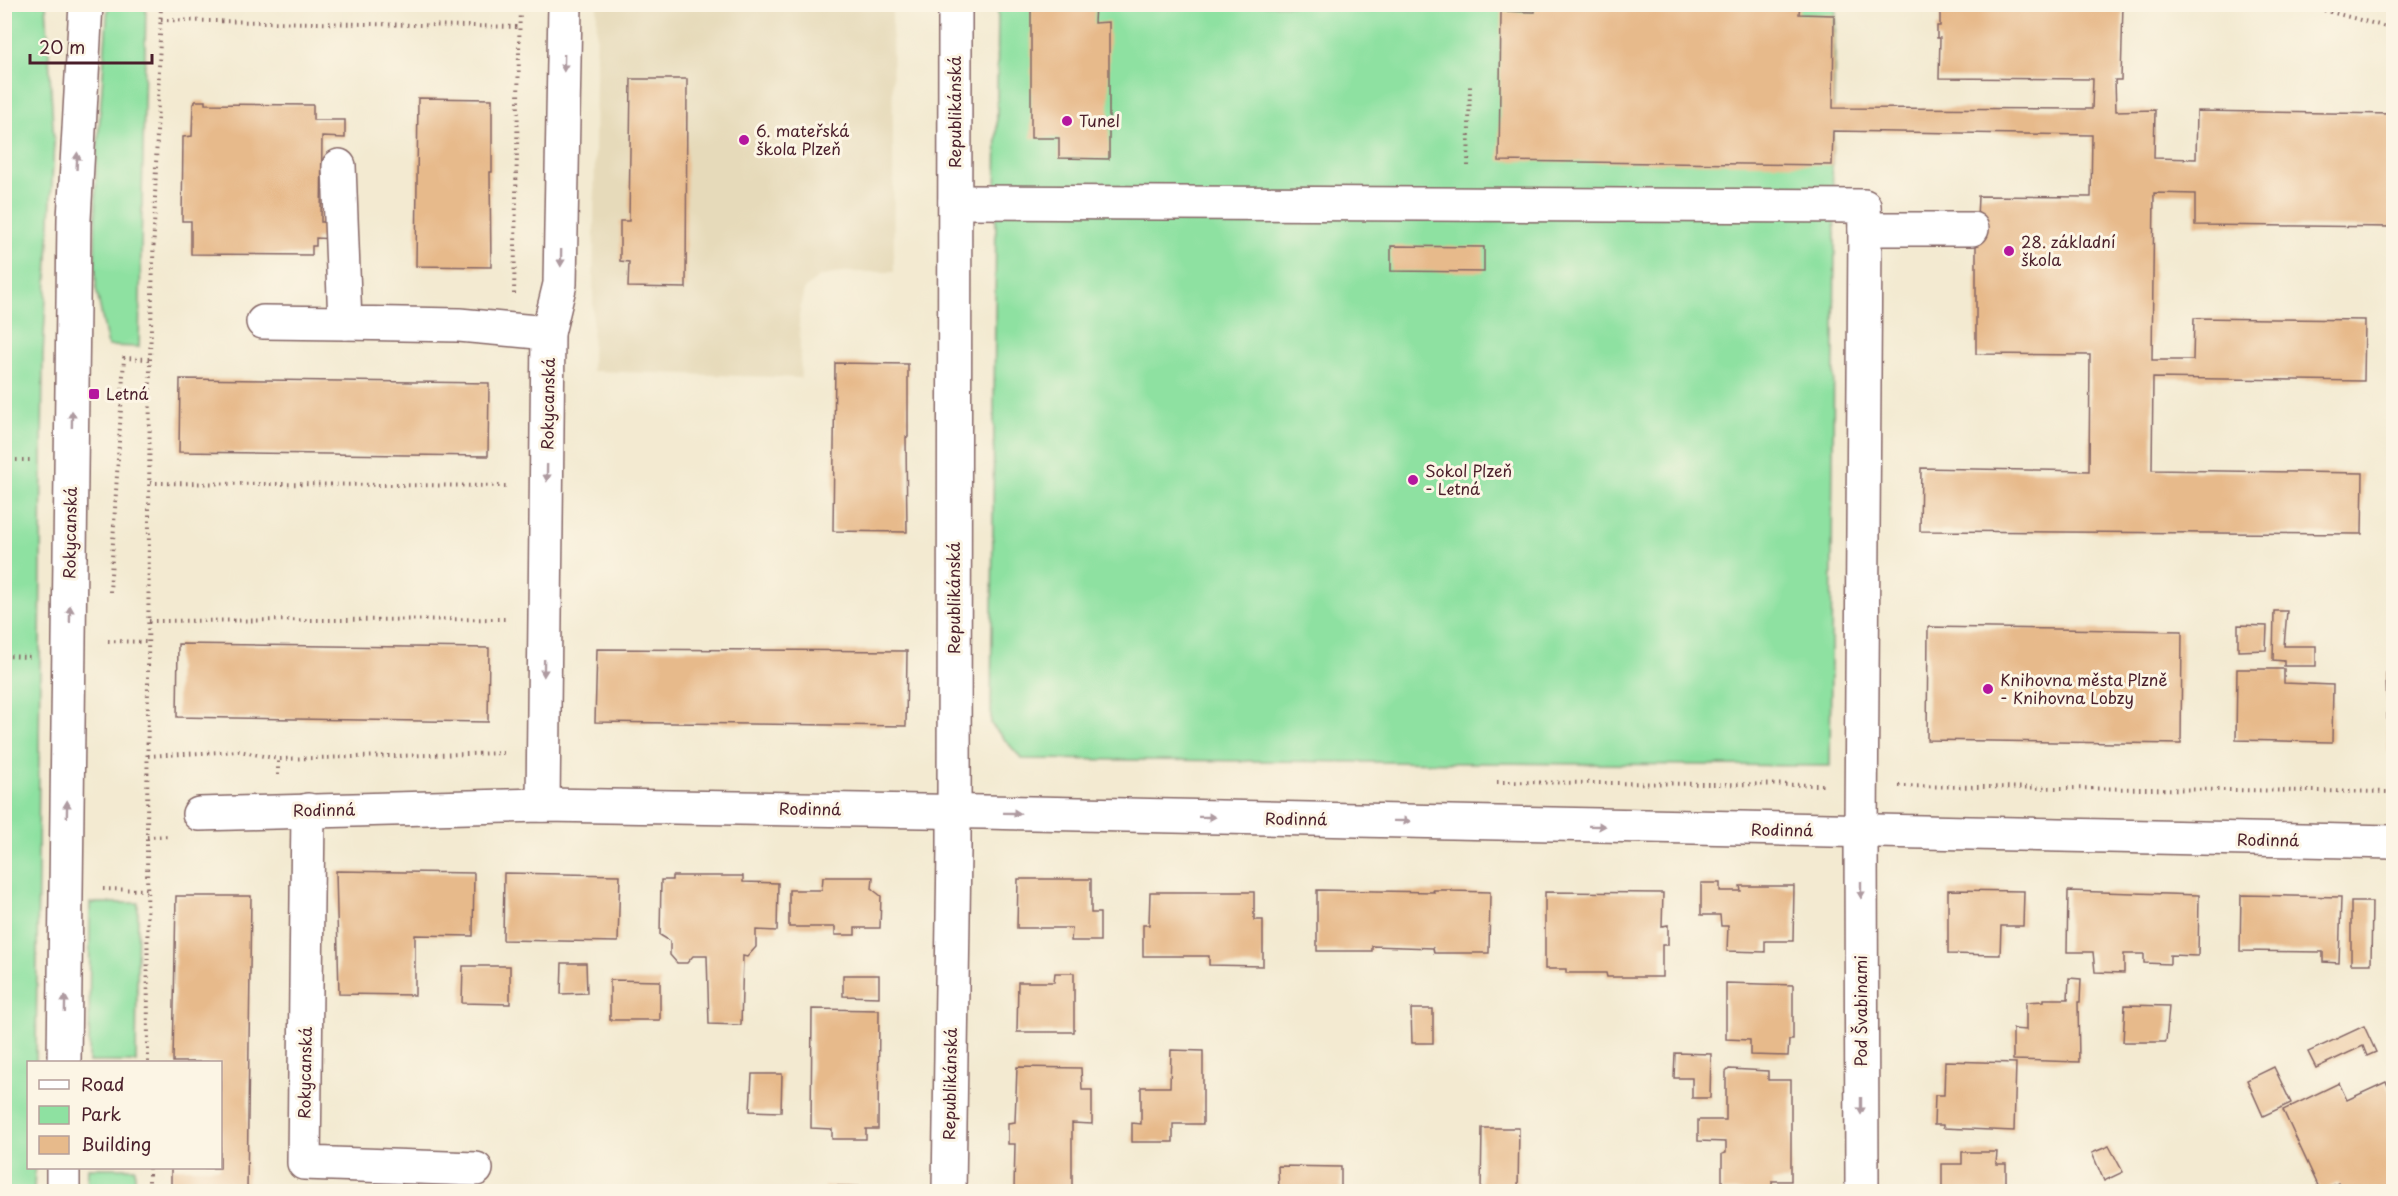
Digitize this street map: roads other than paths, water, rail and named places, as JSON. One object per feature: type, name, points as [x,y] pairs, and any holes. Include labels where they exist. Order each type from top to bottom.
[{"type":"street","name":"Rokycanská","points":[[64,1061],[74,219],[86,4]]},
{"type":"street","name":"Rokycanská","points":[[543,805],[548,333],[560,284],[565,4]]},
{"type":"street","name":"Republikánská","points":[[949,1191],[954,812],[955,4]]},
{"type":"street","points":[[339,166],[345,323]]},
{"type":"street","points":[[955,202],[1864,206],[1866,229],[1972,229]]},
{"type":"street","name":"Pod Švabinami","points":[[1862,1191],[1861,786],[1866,229]]},
{"type":"street","points":[[263,322],[459,325],[548,333]]},
{"type":"street","name":"Rodinná","points":[[199,814],[543,805],[2394,842]]},
{"type":"street","name":"Rokycanská","points":[[293,811],[304,1163],[476,1169]]},
{"type":"street","points":[[63,1169],[63,1191]]},
{"type":"place","name":"Tunel","points":[[1067,121]]},
{"type":"place","name":"6. mateřská škola Plzeň","points":[[744,140]]},
{"type":"place","name":"28. základní škola","points":[[2009,251]]},
{"type":"place","name":"Letná","points":[[94,394]]},
{"type":"place","name":"Sokol Plzeň - Letná","points":[[1413,480]]},
{"type":"place","name":"Knihovna města Plzně - Knihovna Lobzy","points":[[1988,689]]}]
